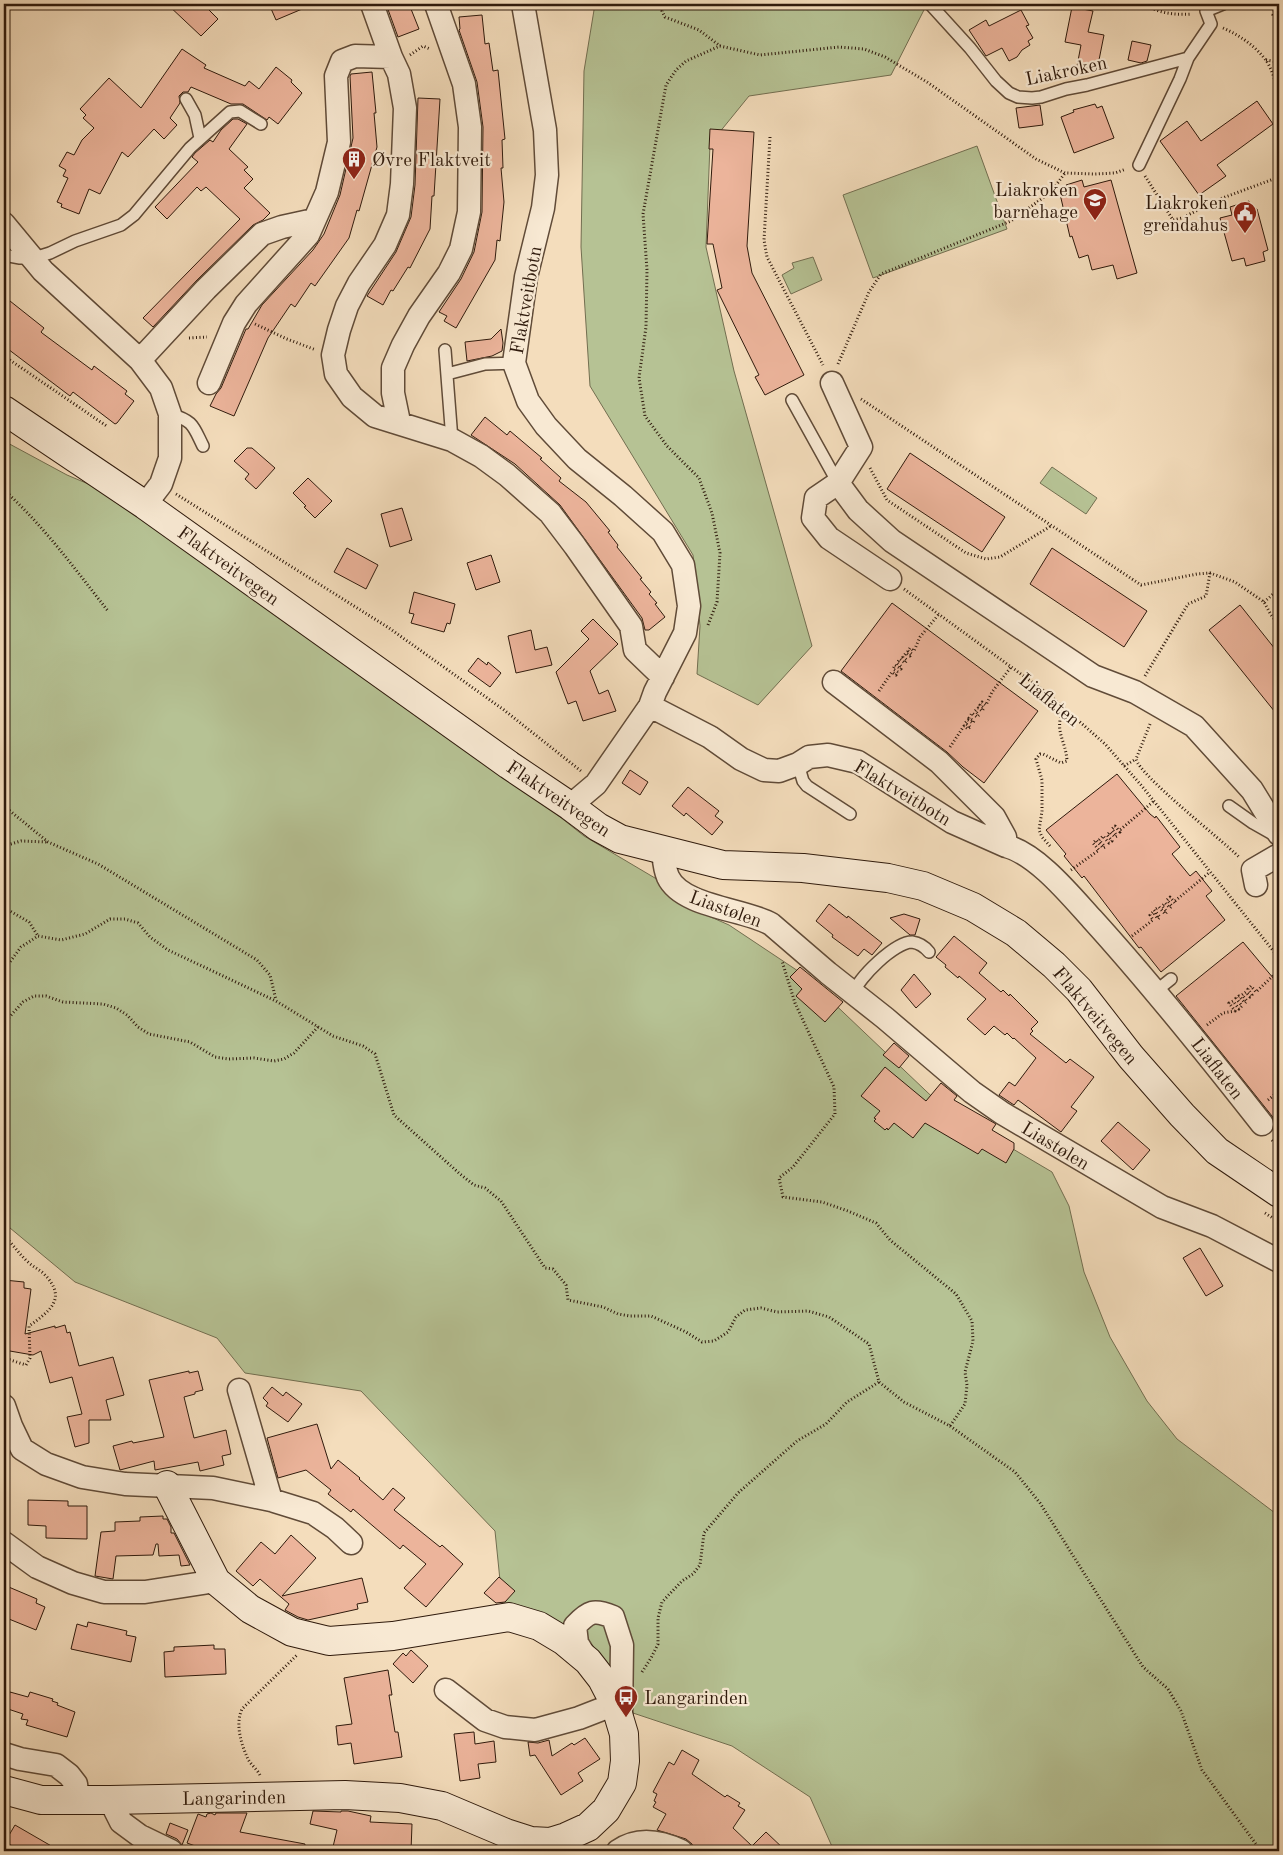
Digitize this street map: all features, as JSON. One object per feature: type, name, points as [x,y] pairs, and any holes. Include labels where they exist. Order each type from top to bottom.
[{"type":"main road","name":"Flaktveitvegen","points":[[4,410],[153,495],[509,766],[598,826],[620,838],[723,865],[803,868],[888,878],[923,886],[973,907],[1016,933],[1054,964],[1080,990],[1131,1057],[1169,1101],[1217,1151],[1279,1193]]},
{"type":"main road","name":"Langarinden","points":[[4,1790],[41,1800],[345,1795],[400,1798],[442,1806],[532,1846],[566,1837],[588,1826],[606,1810],[622,1783],[624,1734],[618,1713],[602,1679],[588,1661],[564,1641],[539,1626],[510,1617],[393,1636],[328,1641],[292,1632],[250,1609],[216,1581],[167,1485]]},
{"type":"street","points":[[372,4],[394,66],[405,108],[402,184],[398,215],[385,245],[359,283],[347,306],[333,355],[336,374],[352,397],[375,416],[452,440],[481,456],[507,475],[550,513],[576,546],[631,626],[635,650],[663,677]]},
{"type":"street","points":[[399,422],[393,392],[393,368],[419,316],[449,273],[461,249],[469,212],[470,127],[464,84],[436,4]]},
{"type":"street","name":"Flaktveitbotn","points":[[523,4],[545,130],[547,175],[543,208],[526,277],[514,363],[528,401],[546,426],[577,459],[623,496],[663,532],[683,565],[689,606],[685,633],[654,692],[650,706],[596,784],[570,806]]},
{"type":"street","points":[[209,383],[220,347],[246,304],[308,235],[327,192],[339,142],[336,76],[342,61],[355,56],[394,66]]},
{"type":"street","points":[[140,360],[206,289],[262,234],[282,227],[314,220]]},
{"type":"street","points":[[4,224],[43,271],[140,360],[161,388],[170,414],[170,458],[153,495]]},
{"type":"street","points":[[832,382],[861,447],[838,483],[816,498],[813,518],[829,538],[890,579]]},
{"type":"street","points":[[838,483],[858,510],[892,541],[1093,676],[1135,692],[1194,726],[1252,790],[1279,836]]},
{"type":"street","points":[[834,682],[940,762],[994,817],[1005,836],[1006,846]]},
{"type":"street","name":"Flaktveitbotn","points":[[650,706],[710,737],[741,759],[764,770],[779,772],[809,758],[828,755],[858,762],[952,822],[1006,846]]},
{"type":"street","name":"Liaflaten","points":[[1006,846],[1015,848],[1048,872],[1164,985],[1262,1124]]},
{"type":"street","name":"Liastølen","points":[[663,850],[668,877],[674,886],[701,902],[762,919],[771,924],[972,1092],[1002,1114],[1162,1207],[1212,1226],[1279,1261]]},
{"type":"street","points":[[1254,878],[1279,855]]},
{"type":"street","points":[[239,1390],[271,1500]]},
{"type":"street","points":[[4,1406],[22,1449],[46,1464],[82,1477],[126,1484],[213,1488],[271,1500],[314,1513],[351,1542]]},
{"type":"street","points":[[4,1543],[36,1567],[73,1583],[104,1592],[145,1592],[216,1581]]},
{"type":"street","name":"Langarinden","points":[[588,1661],[577,1643],[575,1626],[586,1615],[600,1611],[613,1617],[622,1645],[618,1713]]},
{"type":"street","points":[[446,1690],[485,1720],[504,1727],[534,1730],[579,1718],[618,1713]]},
{"type":"street","points":[[4,1754],[20,1759],[56,1765],[69,1775],[76,1784],[78,1800]]},
{"type":"street","points":[[110,1800],[121,1822],[140,1836],[171,1851]]},
{"type":"street","points":[[618,1851],[628,1844],[650,1842],[681,1851]]},
{"type":"lane","name":"Liakroken","points":[[930,4],[970,48],[996,81],[1009,93],[1018,97],[1041,97],[1188,58]]},
{"type":"lane","points":[[1139,165],[1188,58],[1211,24],[1206,11],[1223,4]]},
{"type":"lane","points":[[186,99],[195,115],[200,138]]},
{"type":"lane","points":[[4,255],[34,258],[121,225],[134,215],[200,138],[230,112],[240,111],[261,124]]},
{"type":"lane","points":[[445,350],[452,440]]},
{"type":"lane","points":[[447,374],[485,364],[514,363]]},
{"type":"lane","points":[[792,400],[838,483]]},
{"type":"lane","points":[[170,414],[190,422],[203,446]]},
{"type":"lane","points":[[798,764],[803,781],[807,786],[850,814]]},
{"type":"lane","points":[[1229,806],[1253,823],[1279,836]]},
{"type":"lane","points":[[854,993],[861,980],[886,956],[901,946],[916,943],[929,952]]},
{"type":"path","points":[[665,4],[662,12],[665,18],[699,30],[720,46],[760,55],[839,47],[864,49],[885,57],[927,82],[1036,159],[1065,173],[1115,173],[1139,165],[1173,220],[1182,218],[1279,176]]},
{"type":"path","points":[[1145,4],[1156,10],[1175,15],[1206,11]]},
{"type":"path","points":[[1278,4],[1273,15],[1279,23]]},
{"type":"path","points":[[1211,24],[1235,33],[1253,46],[1266,60],[1279,92]]},
{"type":"path","points":[[394,66],[422,46],[430,48],[434,52]]},
{"type":"path","points":[[706,629],[717,602],[720,553],[712,513],[699,478],[667,446],[645,416],[639,378],[646,327],[647,270],[643,214],[666,85],[676,70],[686,61],[720,46]]},
{"type":"path","points":[[1266,60],[1279,62]]},
{"type":"path","points":[[770,138],[764,240],[767,257],[832,382],[845,388],[1141,585],[1210,573],[1235,582],[1264,602],[1279,625]]},
{"type":"path","points":[[832,382],[854,324],[869,292],[881,274],[1011,221],[1051,192],[1065,173]]},
{"type":"path","points":[[264,328],[308,348],[333,355]]},
{"type":"path","points":[[163,336],[186,339],[202,337],[220,347]]},
{"type":"path","points":[[4,356],[108,427]]},
{"type":"path","points":[[861,447],[878,487],[887,500],[966,553],[986,559],[1000,557],[1051,526]]},
{"type":"path","points":[[4,490],[63,554],[108,611]]},
{"type":"path","points":[[153,495],[389,628],[504,710],[596,784]]},
{"type":"path","points":[[1135,692],[1188,604],[1206,596],[1210,573]]},
{"type":"path","name":"Liaflaten","points":[[890,579],[1064,708],[1105,744],[1279,958]]},
{"type":"path","points":[[1264,602],[1279,589]]},
{"type":"path","points":[[867,708],[892,672],[896,675],[898,672],[893,668],[895,665],[901,669],[902,667],[897,663],[900,659],[905,663],[907,660],[903,657],[906,653],[910,656],[912,654],[908,651],[910,648],[914,651],[920,637],[939,614]]},
{"type":"path","points":[[940,762],[964,726],[968,729],[970,727],[965,723],[968,720],[973,724],[974,721],[969,718],[972,713],[977,717],[979,714],[975,711],[978,708],[982,711],[984,708],[980,705],[982,702],[986,705],[992,692],[1010,667]]},
{"type":"path","points":[[1124,766],[1136,759],[1146,737],[1156,704]]},
{"type":"path","points":[[1048,844],[1039,830],[1042,811],[1042,780],[1036,759],[1040,754],[1043,754],[1061,763],[1067,761],[1059,722],[1064,708]]},
{"type":"path","points":[[1136,759],[1137,763],[1152,781],[1254,878]]},
{"type":"path","points":[[1070,871],[1099,850],[1093,843],[1096,840],[1103,848],[1099,840],[1103,836],[1109,843],[1112,841],[1107,835],[1110,832],[1114,838],[1117,836],[1112,829],[1115,826],[1120,832],[1154,802]]},
{"type":"path","points":[[4,806],[48,842],[98,864],[257,960],[270,975],[276,1001]]},
{"type":"path","points":[[4,846],[21,841],[48,842]]},
{"type":"path","points":[[1138,931],[1153,920],[1150,915],[1153,912],[1158,919],[1160,917],[1154,910],[1159,907],[1165,914],[1167,912],[1162,906],[1166,903],[1170,908],[1172,906],[1167,900],[1170,897],[1175,903],[1210,872]]},
{"type":"path","points":[[4,910],[10,911],[30,922],[38,936]]},
{"type":"path","points":[[4,970],[21,947],[38,936],[61,940],[84,934],[110,919],[125,919],[138,923],[150,937],[168,950],[276,1001],[333,1036],[363,1046],[375,1054],[394,1116],[460,1174],[474,1185],[485,1188],[501,1201],[546,1268],[553,1270],[566,1286],[568,1300],[603,1307],[618,1314],[651,1316],[686,1332],[702,1342],[714,1341],[728,1332],[736,1317],[745,1310],[761,1308],[778,1312],[808,1311],[829,1317],[869,1344],[880,1382],[904,1402],[950,1426],[1014,1472],[1040,1503],[1143,1667],[1168,1689],[1181,1711],[1202,1770],[1261,1851]]},
{"type":"path","points":[[782,958],[795,1003],[834,1087],[835,1114],[793,1167],[780,1178],[783,1197],[822,1202],[848,1210],[876,1223],[890,1240],[956,1294],[972,1321],[973,1341],[965,1372],[967,1385],[965,1404],[950,1426]]},
{"type":"path","points":[[1214,1020],[1223,1013],[1235,1011],[1229,1003],[1233,1001],[1239,1009],[1242,1006],[1236,998],[1239,996],[1245,1003],[1247,1001],[1242,995],[1246,992],[1250,997],[1252,995],[1248,989],[1251,986],[1256,992],[1279,970]]},
{"type":"path","points":[[4,1023],[24,1002],[34,996],[46,996],[63,1002],[103,1004],[127,1014],[138,1027],[149,1034],[190,1042],[215,1057],[229,1059],[254,1058],[274,1061],[284,1059],[294,1053],[318,1027]]},
{"type":"path","points":[[1274,1096],[1279,1091]]},
{"type":"path","points":[[4,1236],[28,1262],[44,1274],[56,1293],[55,1300],[49,1311],[29,1326],[30,1358],[26,1365],[4,1358]]},
{"type":"path","points":[[641,1672],[658,1644],[658,1618],[662,1602],[682,1581],[693,1574],[700,1565],[704,1533],[738,1493],[790,1447],[826,1424],[847,1402],[880,1382]]},
{"type":"path","points":[[276,1796],[271,1783],[260,1775],[248,1758],[238,1723],[242,1709],[295,1658],[303,1634]]},
{"type":"green space","points":[[595,4],[927,4],[891,75],[749,96],[710,144],[706,247],[734,371],[812,646],[758,705],[697,674],[700,626],[693,555],[590,386],[581,247],[584,71]]},
{"type":"green space","points":[[977,146],[1007,229],[873,278],[843,195]]},
{"type":"green space","points":[[813,257],[822,280],[791,294],[782,275],[794,268],[792,263]]},
{"type":"green space","points":[[4,441],[67,475],[200,531],[584,836],[660,881],[679,903],[729,925],[804,975],[945,1109],[1052,1172],[1069,1206],[1084,1272],[1110,1337],[1147,1401],[1177,1439],[1279,1516],[1279,1851],[834,1851],[810,1797],[732,1746],[621,1709],[560,1633],[503,1610],[495,1531],[361,1391],[245,1373],[217,1338],[75,1282],[4,1223]]},
{"type":"green space","points":[[1052,467],[1097,498],[1086,514],[1040,483]]},
{"type":"building","points":[[167,4],[203,4],[218,19],[201,36]]},
{"type":"building","points":[[269,4],[314,4],[276,20]]},
{"type":"building","points":[[386,4],[409,4],[419,29],[398,37]]},
{"type":"building","points":[[1072,7],[1093,11],[1088,32],[1104,35],[1097,70],[1077,66],[1081,45],[1065,42]]},
{"type":"building","points":[[1021,10],[1029,25],[1026,26],[1033,38],[1028,41],[1030,45],[1022,50],[1017,57],[1009,61],[1002,48],[986,56],[969,30],[986,20],[989,26]]},
{"type":"building","points":[[482,15],[485,44],[489,43],[493,71],[498,70],[505,139],[502,140],[503,168],[501,168],[504,202],[500,241],[497,240],[495,260],[456,328],[444,321],[447,316],[439,312],[461,279],[474,252],[482,212],[483,127],[477,82],[459,30],[459,17]]},
{"type":"building","points":[[1132,41],[1151,45],[1147,61],[1141,63],[1128,60]]},
{"type":"building","points":[[182,49],[206,65],[204,68],[245,86],[249,81],[259,89],[276,67],[292,80],[291,82],[302,93],[278,124],[269,117],[267,120],[243,104],[231,104],[191,87],[188,92],[183,92],[179,96],[180,103],[170,118],[177,125],[164,139],[154,129],[128,157],[122,152],[100,194],[89,189],[79,214],[61,207],[62,204],[57,202],[68,178],[63,176],[66,170],[59,166],[67,152],[74,155],[82,140],[94,128],[83,118],[86,115],[80,109],[109,78],[141,108]]},
{"type":"building","points":[[372,72],[377,147],[359,211],[357,210],[349,238],[315,286],[311,283],[295,307],[291,304],[268,338],[234,416],[210,406],[221,388],[246,329],[248,329],[262,305],[313,250],[324,234],[340,195],[353,138],[350,76],[351,74]]},
{"type":"building","points":[[418,98],[440,99],[430,229],[410,268],[408,267],[393,291],[391,290],[383,305],[367,296],[396,252],[411,217],[415,185]]},
{"type":"building","points":[[1257,101],[1273,124],[1217,165],[1226,176],[1199,195],[1160,141],[1187,121],[1201,141]]},
{"type":"building","points":[[1095,104],[1097,108],[1102,106],[1114,138],[1074,153],[1061,117],[1074,112],[1073,110]]},
{"type":"building","points":[[1040,105],[1043,125],[1019,128],[1016,108]]},
{"type":"building","points":[[233,119],[238,119],[247,124],[229,149],[248,167],[244,170],[253,179],[244,188],[270,213],[263,220],[253,225],[153,327],[143,318],[240,219],[206,187],[201,191],[197,187],[167,219],[155,207],[198,162],[192,157],[195,153],[210,140],[213,142],[221,130]]},
{"type":"building","points":[[710,129],[754,132],[747,246],[752,273],[804,375],[765,395],[755,377],[759,375],[717,290],[722,288],[713,244],[707,244],[713,149],[709,149]]},
{"type":"building","points":[[1082,180],[1084,187],[1111,180],[1137,273],[1117,279],[1113,265],[1092,270],[1088,255],[1079,258],[1072,236],[1070,237],[1060,194],[1068,192],[1066,185]]},
{"type":"building","points":[[1249,201],[1251,210],[1257,209],[1268,250],[1263,252],[1265,261],[1246,266],[1244,258],[1232,261],[1220,218],[1232,215],[1230,207]]},
{"type":"building","points":[[10,301],[44,328],[42,333],[92,370],[94,366],[127,391],[125,394],[134,401],[117,423],[115,424],[73,392],[70,396],[4,346],[4,309]]},
{"type":"building","points":[[501,329],[502,351],[492,356],[467,361],[465,342],[491,339]]},
{"type":"building","points":[[485,417],[507,435],[510,431],[542,458],[540,459],[561,478],[559,481],[586,502],[610,531],[608,532],[618,545],[617,547],[642,578],[640,579],[651,592],[649,594],[665,617],[649,630],[645,630],[642,618],[560,505],[515,464],[471,435]]},
{"type":"building","points":[[247,448],[252,448],[275,468],[256,489],[245,479],[249,474],[234,461]]},
{"type":"building","points":[[910,453],[1005,517],[982,552],[887,489]]},
{"type":"building","points":[[308,478],[332,501],[315,518],[293,493]]},
{"type":"building","points":[[402,508],[412,540],[390,547],[381,514]]},
{"type":"building","points":[[347,548],[378,565],[366,589],[334,572]]},
{"type":"building","points":[[1052,548],[1147,611],[1124,647],[1030,584]]},
{"type":"building","points":[[491,555],[500,582],[476,590],[467,563]]},
{"type":"building","points":[[414,592],[455,604],[450,624],[447,623],[444,632],[411,623],[414,614],[409,613]]},
{"type":"building","points":[[892,603],[1038,711],[984,783],[947,752],[841,671]]},
{"type":"building","points":[[1240,605],[1279,654],[1279,717],[1209,630]]},
{"type":"building","points":[[593,619],[618,644],[590,671],[599,694],[608,690],[616,711],[583,721],[576,701],[568,704],[556,672],[589,639],[581,631]]},
{"type":"building","points":[[531,630],[535,650],[547,647],[552,665],[516,673],[508,636]]},
{"type":"building","points":[[478,658],[487,665],[488,662],[501,673],[490,687],[468,671]]},
{"type":"building","points":[[630,770],[648,782],[640,795],[622,783]]},
{"type":"building","points":[[1117,774],[1150,814],[1155,818],[1156,816],[1180,847],[1172,854],[1190,876],[1196,871],[1212,891],[1206,896],[1225,920],[1161,972],[1141,947],[1139,948],[1084,876],[1082,878],[1064,856],[1066,854],[1046,830]]},
{"type":"building","points":[[688,787],[719,811],[715,816],[723,822],[712,835],[686,813],[684,816],[672,806]]},
{"type":"building","points":[[829,904],[847,918],[848,916],[882,943],[872,955],[864,949],[858,956],[832,937],[833,935],[816,921]]},
{"type":"building","points":[[904,914],[920,919],[915,935],[910,935],[890,918]]},
{"type":"building","points":[[954,936],[987,963],[979,973],[1001,992],[1003,990],[1009,996],[1010,994],[1038,1022],[1031,1029],[1033,1031],[1030,1034],[1066,1063],[1070,1059],[1094,1077],[1071,1107],[1077,1111],[1061,1132],[1018,1100],[1014,1105],[999,1095],[1009,1082],[1015,1086],[1036,1058],[1007,1033],[1005,1035],[994,1026],[985,1035],[967,1019],[986,999],[959,976],[958,978],[936,957]]},
{"type":"building","points":[[1243,942],[1279,985],[1279,1129],[1272,1116],[1176,996]]},
{"type":"building","points":[[800,967],[843,1002],[825,1022],[796,996],[802,989],[790,977]]},
{"type":"building","points":[[914,974],[931,994],[916,1008],[901,990]]},
{"type":"building","points":[[894,1043],[909,1056],[899,1068],[883,1055]]},
{"type":"building","points":[[885,1067],[926,1101],[941,1083],[957,1096],[954,1100],[996,1124],[992,1130],[1014,1143],[1014,1149],[1006,1163],[982,1149],[978,1154],[925,1123],[913,1138],[894,1123],[888,1130],[887,1128],[885,1130],[874,1121],[876,1119],[874,1118],[880,1111],[861,1096]]},
{"type":"building","points":[[1118,1122],[1150,1150],[1133,1170],[1101,1141]]},
{"type":"building","points":[[1200,1248],[1223,1286],[1206,1296],[1183,1258]]},
{"type":"building","points":[[4,1280],[24,1282],[24,1288],[31,1289],[25,1334],[65,1325],[67,1333],[70,1332],[79,1366],[113,1357],[124,1395],[106,1400],[111,1420],[89,1420],[89,1443],[75,1447],[67,1417],[82,1414],[72,1377],[50,1383],[41,1351],[33,1355],[4,1350],[7,1319],[4,1318]]},
{"type":"building","points":[[189,1371],[189,1373],[198,1371],[203,1390],[184,1397],[194,1438],[226,1430],[231,1454],[222,1456],[224,1465],[200,1471],[198,1462],[155,1470],[154,1461],[120,1470],[113,1446],[132,1441],[133,1443],[164,1437],[149,1380]]},
{"type":"building","points":[[272,1387],[283,1396],[286,1392],[302,1404],[288,1422],[266,1406],[268,1403],[263,1398]]},
{"type":"building","points":[[317,1424],[331,1469],[338,1460],[383,1500],[393,1488],[405,1498],[394,1510],[440,1547],[442,1545],[463,1564],[426,1607],[404,1588],[426,1564],[403,1545],[400,1549],[353,1509],[351,1512],[328,1494],[331,1490],[306,1470],[278,1478],[267,1438]]},
{"type":"building","points":[[28,1500],[68,1501],[68,1506],[87,1506],[87,1539],[46,1538],[46,1526],[28,1525]]},
{"type":"building","points":[[163,1516],[163,1519],[167,1519],[171,1527],[171,1533],[174,1533],[190,1565],[181,1566],[179,1555],[159,1556],[158,1544],[156,1544],[153,1555],[116,1556],[113,1579],[95,1576],[101,1532],[115,1531],[115,1522],[140,1521],[140,1517]]},
{"type":"building","points":[[291,1535],[316,1558],[282,1596],[362,1578],[368,1602],[357,1604],[358,1609],[308,1620],[285,1610],[289,1604],[260,1579],[253,1586],[236,1571],[261,1542],[275,1554]]},
{"type":"building","points":[[499,1577],[515,1591],[505,1602],[496,1603],[484,1593]]},
{"type":"building","points":[[4,1585],[37,1599],[36,1603],[45,1607],[36,1630],[4,1617]]},
{"type":"building","points":[[88,1622],[127,1631],[126,1635],[136,1637],[131,1662],[71,1649],[77,1624],[87,1627]]},
{"type":"building","points":[[214,1645],[214,1649],[225,1649],[226,1674],[165,1677],[164,1652],[174,1651],[174,1647]]},
{"type":"building","points":[[411,1650],[428,1666],[413,1683],[393,1664],[403,1653],[406,1656]]},
{"type":"building","points":[[388,1670],[392,1695],[389,1695],[395,1732],[398,1732],[402,1757],[354,1764],[351,1743],[338,1745],[336,1726],[352,1724],[344,1678]]},
{"type":"building","points":[[10,1692],[28,1697],[30,1692],[53,1699],[52,1701],[58,1703],[57,1705],[75,1712],[67,1737],[26,1725],[28,1720],[21,1719],[23,1714],[5,1708]]},
{"type":"building","points":[[474,1732],[475,1744],[494,1741],[496,1762],[478,1764],[480,1778],[460,1781],[454,1734]]},
{"type":"building","points":[[585,1738],[600,1759],[578,1773],[583,1781],[561,1795],[535,1755],[530,1756],[528,1742],[538,1743],[549,1740],[552,1756],[572,1743],[574,1745]]},
{"type":"building","points":[[682,1750],[699,1760],[692,1774],[725,1797],[727,1795],[740,1803],[738,1806],[745,1810],[733,1828],[752,1846],[766,1832],[786,1851],[694,1851],[692,1844],[686,1839],[657,1830],[666,1814],[653,1807],[657,1794],[653,1792],[669,1762],[674,1765]]},
{"type":"building","points":[[313,1811],[348,1811],[371,1816],[370,1822],[412,1824],[411,1851],[332,1851],[337,1830],[310,1824]]},
{"type":"building","points":[[216,1813],[247,1813],[240,1832],[305,1844],[304,1851],[209,1851],[187,1843],[198,1814],[206,1817],[207,1814],[215,1815]]},
{"type":"building","points":[[170,1823],[188,1830],[182,1845],[177,1839],[166,1834]]},
{"type":"building","points":[[15,1825],[60,1851],[22,1851],[5,1842]]},
{"type":"place","name":"Øvre Flaktveit","points":[[354,180]]},
{"type":"place","name":"Liakroken barnehage","points":[[1095,221]]},
{"type":"place","name":"Liakroken grendahus","points":[[1245,234]]},
{"type":"place","name":"Langarinden","points":[[626,1718]]}]
